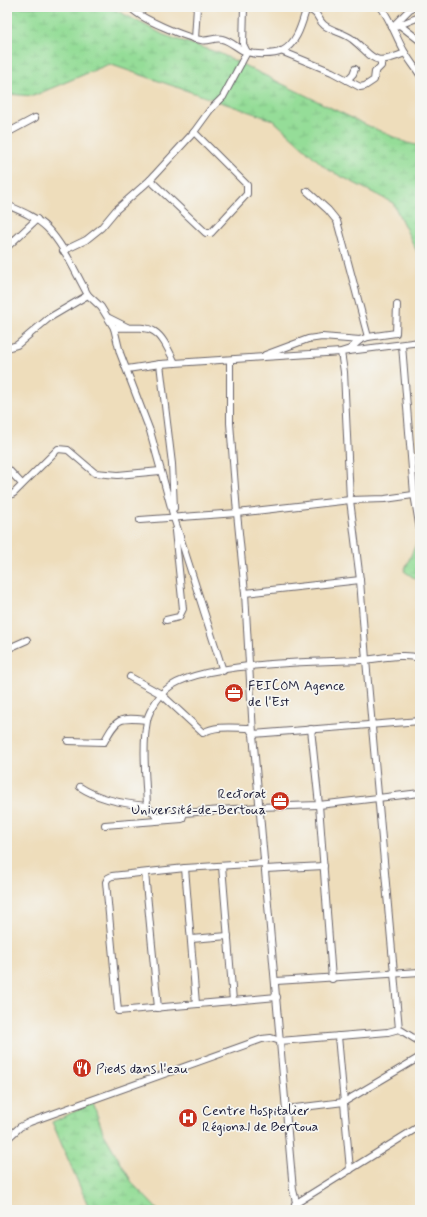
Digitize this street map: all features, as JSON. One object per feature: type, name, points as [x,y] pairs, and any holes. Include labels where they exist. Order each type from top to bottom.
[{"type":"street","points":[[131,7],[145,19],[195,39],[207,41],[221,39],[247,52],[268,54],[282,51],[288,47],[297,35],[307,8],[314,11],[324,25],[352,39],[372,58],[381,61],[405,53]]},
{"type":"street","points":[[195,39],[197,7]]},
{"type":"street","points":[[244,7],[243,44],[247,52]]},
{"type":"street","points":[[381,7],[390,19],[392,27],[405,53],[418,68],[420,75]]},
{"type":"street","points":[[392,27],[412,7]]},
{"type":"street","points":[[392,27],[401,26],[409,20],[420,17]]},
{"type":"street","points":[[401,26],[419,40]]},
{"type":"street","points":[[282,51],[360,87],[365,86],[374,80],[375,72],[381,66],[381,61]]},
{"type":"street","points":[[63,252],[86,240],[101,228],[116,210],[150,180],[194,132],[210,110],[223,97],[247,52]]},
{"type":"street","points":[[347,80],[353,74],[355,69]]},
{"type":"street","points":[[7,133],[35,118]]},
{"type":"street","points":[[150,180],[206,233],[211,233],[247,194],[247,185],[194,132]]},
{"type":"street","points":[[307,191],[328,210],[337,221],[368,337]]},
{"type":"street","points":[[7,205],[36,219],[56,239],[88,295],[109,318],[114,328],[120,353],[150,431],[174,518],[223,671]]},
{"type":"street","points":[[7,247],[36,219]]},
{"type":"street","points":[[7,348],[17,344],[49,318],[88,295]]},
{"type":"street","points":[[341,352],[350,349],[360,340],[368,337],[396,333],[397,305]]},
{"type":"street","points":[[109,318],[128,328]]},
{"type":"street","points":[[114,328],[148,327],[156,331],[166,345],[175,363]]},
{"type":"street","points":[[230,360],[269,354],[308,338],[322,337],[360,340]]},
{"type":"street","points":[[127,369],[160,364],[341,352],[420,342]]},
{"type":"street","points":[[402,345],[420,530]]},
{"type":"street","points":[[341,352],[344,372],[350,500],[360,580],[399,1029]]},
{"type":"street","points":[[230,360],[230,423],[245,593],[253,734],[276,981],[280,1041],[297,1207],[350,1170],[420,1126]]},
{"type":"street","points":[[160,364],[172,464],[174,518],[182,609],[179,617],[166,620]]},
{"type":"street","points":[[7,496],[14,493],[58,450],[63,448],[68,450],[95,473],[125,475],[160,471]]},
{"type":"street","points":[[7,468],[22,484]]},
{"type":"street","points":[[140,520],[237,513],[350,500],[386,499],[417,494]]},
{"type":"street","points":[[245,593],[360,580]]},
{"type":"street","points":[[7,649],[27,640]]},
{"type":"street","points":[[420,658],[402,656],[366,660],[249,666],[189,676],[166,689],[161,694],[147,720],[145,747],[147,806],[156,816],[259,807],[319,805],[420,793]]},
{"type":"street","points":[[130,677],[161,694],[203,733],[229,728],[248,728],[253,734]]},
{"type":"street","points":[[68,741],[104,742],[114,724],[127,718],[147,720]]},
{"type":"street","points":[[253,734],[420,721]]},
{"type":"street","points":[[311,729],[319,805],[332,979]]},
{"type":"street","points":[[80,787],[89,793],[135,805],[147,806]]},
{"type":"street","points":[[105,825],[182,819],[184,813]]},
{"type":"street","points":[[277,997],[118,1011],[106,882],[108,878],[112,876],[185,868],[222,866],[324,866]]},
{"type":"street","points":[[222,866],[233,1000]]},
{"type":"street","points":[[185,868],[196,1004]]},
{"type":"street","points":[[145,873],[158,1008]]},
{"type":"street","points":[[191,938],[228,936]]},
{"type":"street","points":[[276,981],[332,979],[420,972]]},
{"type":"street","points":[[7,1139],[20,1127],[30,1122],[262,1039],[271,1038],[280,1041],[388,1032],[399,1029],[420,1042]]},
{"type":"street","points":[[338,1036],[350,1170]]},
{"type":"street","points":[[287,1109],[344,1102],[420,1057]]},
{"type":"green space","points":[[7,7],[110,7],[164,35],[219,53],[362,123],[407,143],[420,146],[420,258],[393,203],[327,169],[273,120],[109,64],[33,96],[7,94],[7,50],[10,46],[7,36]]},
{"type":"green space","points":[[420,535],[420,582],[404,571]]},
{"type":"green space","points":[[93,1103],[103,1132],[133,1184],[158,1210],[90,1210],[52,1122]]},
{"type":"place","name":"FEICOM Agence de l'Est","points":[[234,693]]},
{"type":"place","name":"Rectorat Université-de-Bertoua","points":[[280,801]]},
{"type":"place","name":"Pieds dans l'eau","points":[[82,1068]]},
{"type":"place","name":"Centre Hospitalier Régional de Bertoua","points":[[188,1118]]}]
